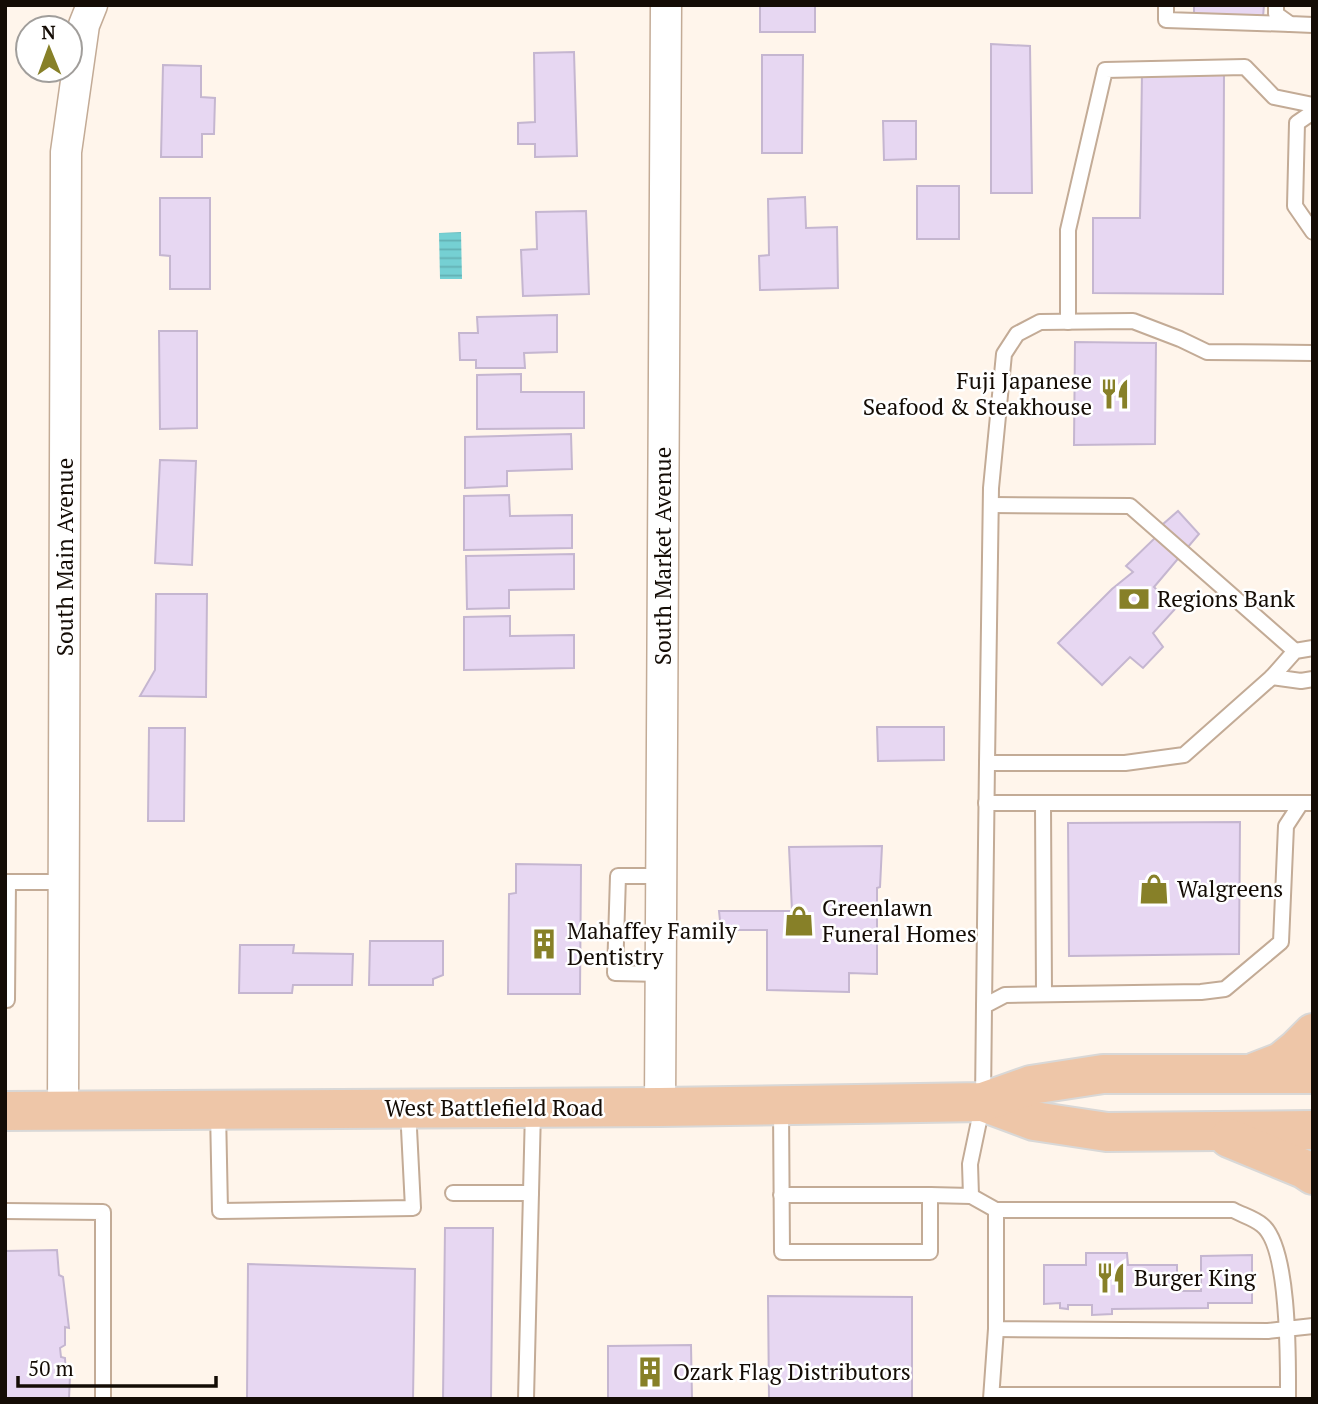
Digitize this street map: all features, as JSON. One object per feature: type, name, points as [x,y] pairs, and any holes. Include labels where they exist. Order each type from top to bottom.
[{"type":"main road","points":[[1251,1074],[1281,1062],[1313,1033]]},
{"type":"main road","name":"West Battlefield Road","points":[[5,1111],[983,1102],[1031,1085],[1103,1074],[1313,1074]]},
{"type":"main road","name":"West Battlefield Road","points":[[983,1102],[1034,1121],[1107,1132],[1313,1130]]},
{"type":"main road","points":[[1211,1131],[1313,1175]]},
{"type":"street","name":"South Main Avenue","points":[[63,1111],[66,152],[84,25],[92,5]]},
{"type":"street","name":"South Market Avenue","points":[[660,1107],[666,5]]},
{"type":"lane","points":[[1166,5],[1166,20],[1313,24]]},
{"type":"lane","points":[[1276,5],[1276,14],[1290,24]]},
{"type":"lane","points":[[1068,321],[1068,230],[1105,70],[1245,67],[1274,97],[1313,104]]},
{"type":"lane","points":[[1313,112],[1297,123],[1295,206],[1313,232]]},
{"type":"lane","points":[[971,1196],[970,1164],[983,1102],[990,505],[1004,354],[1017,334],[1040,322],[1068,321],[1133,321],[1207,352],[1313,353]]},
{"type":"lane","points":[[990,505],[1130,506],[1295,651]]},
{"type":"lane","points":[[987,763],[1125,763],[1184,755],[1272,677],[1295,651],[1313,648]]},
{"type":"lane","points":[[1272,677],[1301,681],[1313,679]]},
{"type":"lane","points":[[986,803],[1307,803]]},
{"type":"lane","points":[[984,1006],[1005,995],[1201,992],[1225,989],[1281,942],[1286,826],[1307,803]]},
{"type":"lane","points":[[1043,804],[1044,994]]},
{"type":"lane","points":[[660,974],[615,973],[618,876],[661,876]]},
{"type":"lane","points":[[5,1000],[6,882],[64,882]]},
{"type":"lane","points":[[781,1105],[782,1252],[930,1252],[930,1195]]},
{"type":"lane","points":[[526,1399],[533,1108]]},
{"type":"lane","points":[[218,1110],[220,1210],[413,1209],[408,1109]]},
{"type":"lane","points":[[453,1193],[531,1193]]},
{"type":"lane","points":[[781,1195],[971,1196],[996,1210],[1233,1210],[1263,1225],[1276,1245],[1288,1329],[1288,1397],[991,1397],[996,1329],[996,1210]]},
{"type":"lane","points":[[5,1211],[103,1212],[103,1399]]},
{"type":"lane","points":[[996,1329],[1254,1331],[1313,1326]]},
{"type":"water","points":[[461,232],[462,279],[440,279],[439,233]]},
{"type":"building","points":[[760,5],[815,5],[815,32],[760,32]]},
{"type":"building","points":[[1194,5],[1264,5],[1263,17],[1194,17]]},
{"type":"building","points":[[991,44],[1030,46],[1032,193],[991,193]]},
{"type":"building","points":[[574,52],[577,156],[535,157],[535,144],[518,144],[518,123],[535,122],[534,53]]},
{"type":"building","points":[[762,55],[803,55],[802,153],[762,153]]},
{"type":"building","points":[[163,65],[201,66],[201,97],[215,98],[214,134],[202,134],[202,157],[161,157]]},
{"type":"building","points":[[1142,72],[1224,73],[1223,294],[1093,293],[1093,218],[1140,218]]},
{"type":"building","points":[[883,121],[916,121],[916,159],[884,160]]},
{"type":"building","points":[[917,186],[959,186],[959,239],[917,239]]},
{"type":"building","points":[[805,197],[806,228],[837,227],[838,288],[760,290],[759,256],[769,255],[768,199]]},
{"type":"building","points":[[160,198],[210,198],[210,289],[170,289],[170,256],[160,255]]},
{"type":"building","points":[[586,211],[589,294],[523,296],[521,250],[537,249],[536,212]]},
{"type":"building","points":[[557,315],[557,352],[524,353],[525,368],[476,368],[476,360],[460,360],[459,333],[478,333],[477,317]]},
{"type":"building","points":[[159,331],[197,331],[197,428],[160,429]]},
{"type":"building","name":"Fuji Japanese Seafood & Steakhouse","points":[[1075,342],[1156,343],[1155,444],[1074,445]]},
{"type":"building","points":[[521,374],[521,392],[584,392],[584,428],[477,429],[477,375]]},
{"type":"building","points":[[571,434],[572,469],[507,471],[507,486],[465,488],[465,437]]},
{"type":"building","points":[[160,460],[196,461],[192,565],[155,563]]},
{"type":"building","points":[[509,495],[510,516],[572,515],[572,548],[464,550],[464,496]]},
{"type":"building","name":"Regions Bank","points":[[1178,511],[1199,534],[1154,587],[1175,609],[1153,633],[1163,647],[1143,668],[1130,657],[1102,685],[1058,643],[1133,572],[1126,566],[1155,538],[1154,532]]},
{"type":"building","points":[[574,554],[574,589],[509,590],[509,608],[467,609],[466,556]]},
{"type":"building","points":[[156,594],[207,594],[206,697],[140,696],[155,670]]},
{"type":"building","points":[[510,616],[510,636],[574,635],[574,668],[464,670],[464,617]]},
{"type":"building","points":[[877,727],[944,727],[944,760],[878,761]]},
{"type":"building","points":[[149,728],[185,728],[184,821],[148,821]]},
{"type":"building","name":"Walgreens","points":[[1240,822],[1239,954],[1069,956],[1068,823]]},
{"type":"building","name":"Greenlawn Funeral Homes","points":[[882,846],[880,887],[877,888],[877,974],[849,973],[849,992],[767,990],[767,930],[721,930],[719,911],[792,911],[789,847]]},
{"type":"building","name":"Mahaffey Family Dentistry","points":[[516,864],[581,865],[580,994],[508,994],[509,894],[516,893]]},
{"type":"building","points":[[370,941],[443,941],[443,975],[433,979],[433,985],[369,985]]},
{"type":"building","points":[[240,945],[294,945],[293,953],[353,954],[352,985],[293,985],[292,993],[239,993]]},
{"type":"building","points":[[445,1228],[493,1228],[491,1399],[443,1399]]},
{"type":"building","points":[[57,1250],[69,1328],[65,1327],[65,1345],[60,1348],[61,1357],[65,1358],[66,1375],[70,1376],[69,1399],[5,1399],[5,1251]]},
{"type":"building","name":"Burger King","points":[[1086,1253],[1127,1253],[1128,1265],[1177,1265],[1177,1291],[1201,1291],[1201,1256],[1252,1255],[1252,1303],[1208,1303],[1208,1308],[1112,1309],[1112,1314],[1092,1315],[1092,1305],[1068,1305],[1068,1309],[1060,1308],[1060,1303],[1044,1304],[1044,1265],[1086,1265]]},
{"type":"building","points":[[248,1264],[415,1269],[413,1399],[247,1399]]},
{"type":"building","points":[[768,1296],[912,1297],[912,1399],[769,1399]]},
{"type":"building","name":"Ozark Flag Distributors","points":[[691,1345],[692,1399],[608,1399],[608,1346]]},
{"type":"place","name":"Fuji Japanese Seafood & Steakhouse","points":[[1115,394]]},
{"type":"place","name":"Regions Bank","points":[[1134,599]]},
{"type":"place","name":"Walgreens","points":[[1154,889]]},
{"type":"place","name":"Greenlawn Funeral Homes","points":[[799,921]]},
{"type":"place","name":"Mahaffey Family Dentistry","points":[[544,944]]},
{"type":"place","name":"Burger King","points":[[1111,1278]]},
{"type":"place","name":"Ozark Flag Distributors","points":[[650,1372]]}]
